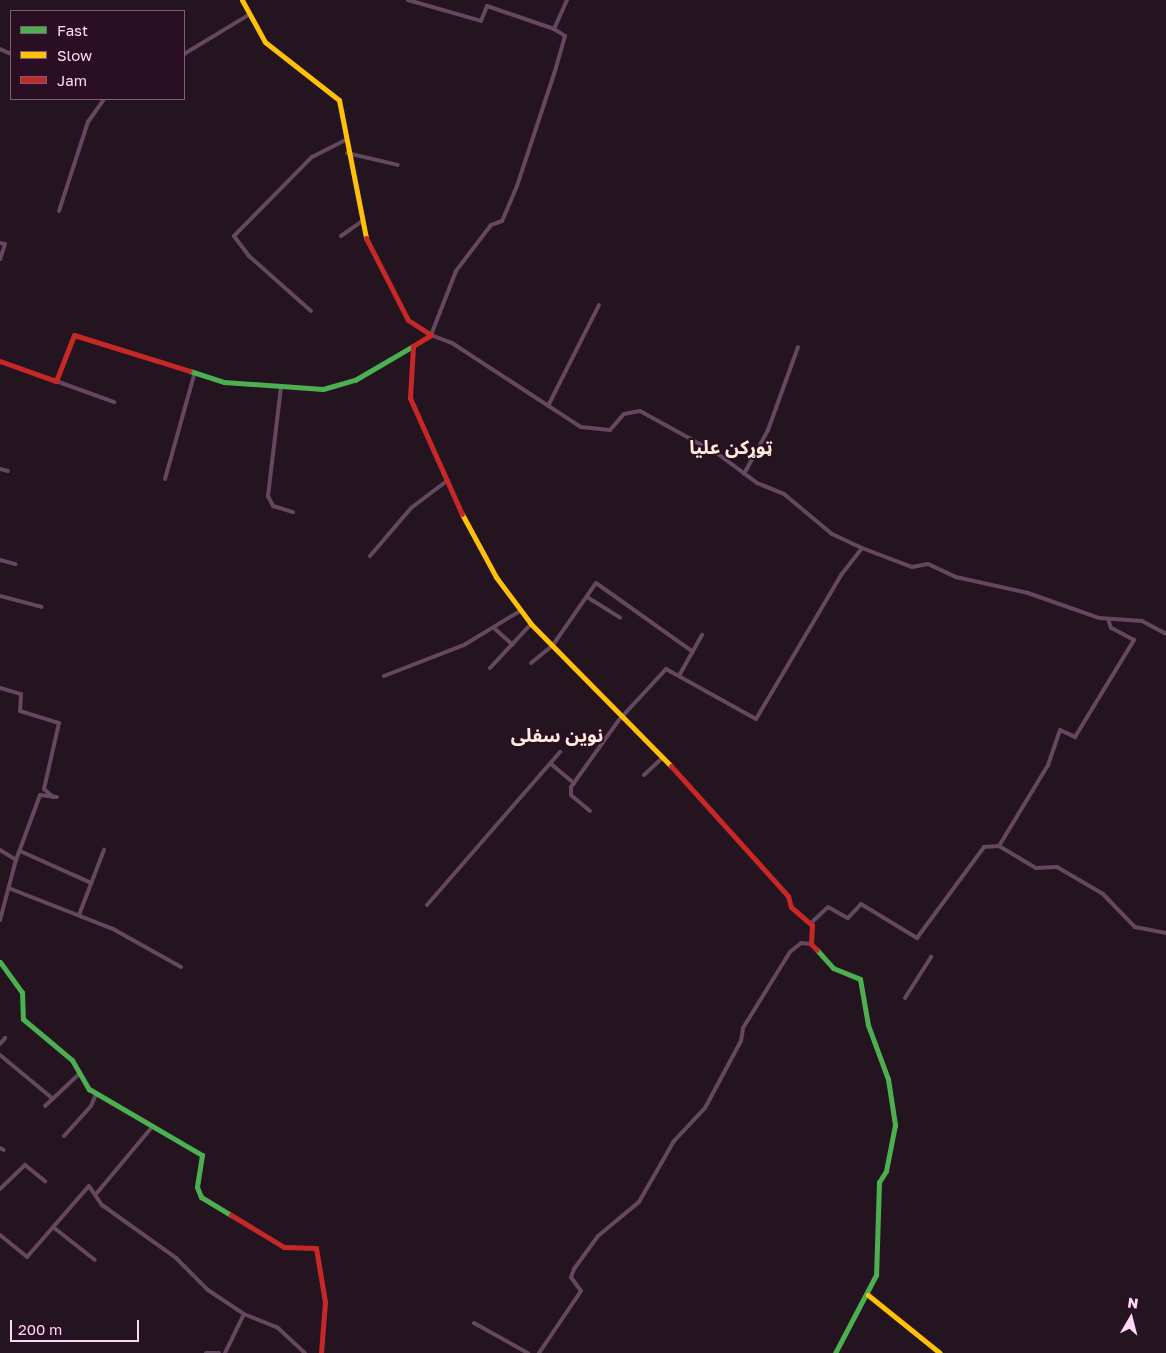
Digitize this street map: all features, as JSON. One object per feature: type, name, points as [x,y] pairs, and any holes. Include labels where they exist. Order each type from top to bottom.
[{"type":"street","points":[[242,0],[265,42],[338,100],[361,222],[408,320],[431,335],[452,343],[548,406],[566,420],[599,430],[610,430],[624,414],[640,411],[718,454],[744,474],[784,494],[832,534],[862,548],[912,567],[928,564],[956,577],[1028,593],[1108,618],[1142,622],[1166,634]]},
{"type":"street","points":[[56,382],[74,336],[194,375],[281,388],[323,389],[355,380],[431,335],[456,270],[491,225],[502,221],[517,186],[565,36],[554,29],[488,6],[481,21],[408,0]]},
{"type":"street","points":[[554,29],[566,0]]},
{"type":"street","points":[[185,53],[250,14]]},
{"type":"street","points":[[59,211],[88,122],[103,100]]},
{"type":"street","points":[[311,311],[249,256],[234,236],[312,157],[345,140]]},
{"type":"street","points":[[347,153],[398,165]]},
{"type":"street","points":[[341,236],[361,222]]},
{"type":"street","points":[[0,243],[4,244],[0,259]]},
{"type":"street","points":[[548,406],[599,305]]},
{"type":"street","points":[[413,346],[410,398],[472,537],[520,611],[663,757],[788,896],[791,907],[811,923]]},
{"type":"street","points":[[744,474],[768,430],[798,347]]},
{"type":"street","points":[[0,360],[114,402]]},
{"type":"street","points":[[165,479],[194,375]]},
{"type":"street","points":[[281,388],[268,496],[273,506],[293,512]]},
{"type":"street","points":[[0,469],[8,471]]},
{"type":"street","points":[[370,556],[411,508],[448,480]]},
{"type":"street","points":[[567,799],[571,795],[574,784],[623,718],[666,669],[680,674],[756,719],[841,575],[862,548]]},
{"type":"street","points":[[0,560],[15,564]]},
{"type":"street","points":[[532,663],[553,646],[596,583],[694,652]]},
{"type":"street","points":[[0,596],[42,607]]},
{"type":"street","points":[[587,597],[620,618]]},
{"type":"street","points":[[384,676],[494,628],[520,611]]},
{"type":"street","points":[[999,846],[1048,765],[1060,730],[1075,738],[1134,640],[1111,628],[1108,618]]},
{"type":"street","points":[[490,668],[531,624]]},
{"type":"street","points":[[494,628],[513,645]]},
{"type":"street","points":[[680,674],[702,635]]},
{"type":"street","points":[[0,688],[21,694],[20,711],[59,723],[44,789],[55,797],[40,795],[6,884]]},
{"type":"street","points":[[427,905],[560,752]]},
{"type":"street","points":[[644,776],[663,757]]},
{"type":"street","points":[[551,764],[574,784]]},
{"type":"street","points":[[571,795],[590,811]]},
{"type":"street","points":[[811,944],[811,923],[828,907],[848,918],[861,904],[917,938],[984,847],[999,846],[1036,868],[1057,867],[1103,894],[1135,927],[1166,933]]},
{"type":"street","points":[[0,850],[16,860]]},
{"type":"street","points":[[79,915],[89,882],[104,850]]},
{"type":"street","points":[[20,851],[89,882]]},
{"type":"street","points":[[0,881],[11,889],[79,915],[181,966]]},
{"type":"street","points":[[0,920],[11,889]]},
{"type":"street","points":[[539,1353],[581,1291],[571,1277],[574,1269],[598,1236],[639,1202],[674,1141],[705,1108],[741,1041],[743,1028],[790,952],[801,943],[811,944],[833,968],[860,978],[868,1025],[888,1079],[895,1124],[886,1171],[879,1182],[876,1275],[868,1295],[835,1353]]},
{"type":"street","points":[[905,998],[931,957]]},
{"type":"street","points":[[0,962],[22,992],[23,1019],[72,1060],[78,1075],[96,1094],[202,1156],[197,1187],[205,1200],[284,1247],[316,1248],[325,1302],[321,1353]]},
{"type":"street","points":[[0,1044],[5,1038]]},
{"type":"street","points":[[0,1055],[52,1098]]},
{"type":"street","points":[[45,1106],[78,1075]]},
{"type":"street","points":[[64,1136],[91,1106],[96,1094]]},
{"type":"street","points":[[96,1194],[152,1127]]},
{"type":"street","points":[[0,1189],[25,1165],[45,1181]]},
{"type":"street","points":[[0,1235],[27,1257],[89,1186],[102,1205],[176,1258],[194,1280],[244,1314],[277,1327],[305,1353]]},
{"type":"street","points":[[53,1227],[95,1260]]},
{"type":"street","points":[[868,1295],[940,1353]]},
{"type":"street","points":[[225,1353],[244,1314]]},
{"type":"street","points":[[474,1323],[528,1353]]},
{"type":"street","points":[[206,1353],[219,1353]]},
{"type":"traffic: fast","points":[[190,371],[224,382],[323,389],[355,380],[413,346]]},
{"type":"traffic: fast","points":[[817,950],[833,968],[860,979],[868,1025],[888,1079],[895,1125],[886,1171],[879,1182],[876,1275],[835,1353]]},
{"type":"traffic: fast","points":[[0,962],[22,992],[23,1019],[72,1060],[89,1089],[202,1155],[197,1187],[201,1197],[231,1215]]},
{"type":"traffic: slow","points":[[242,0],[265,42],[339,100],[366,238]]},
{"type":"traffic: slow","points":[[462,514],[496,577],[531,624],[671,766]]},
{"type":"traffic: slow","points":[[868,1295],[940,1353]]},
{"type":"traffic: jam","points":[[366,238],[408,320],[431,335],[413,346],[410,398],[462,514]]},
{"type":"traffic: jam","points":[[0,361],[56,381],[74,335],[190,371]]},
{"type":"traffic: jam","points":[[671,766],[788,896],[791,907],[812,925],[811,944],[817,950]]},
{"type":"traffic: jam","points":[[231,1215],[284,1247],[316,1248],[325,1302],[321,1353]]},
{"type":"district","name":"ټوړکن علیا","points":[[731,447]]},
{"type":"district","name":"نوین سفلى","points":[[557,735]]}]
